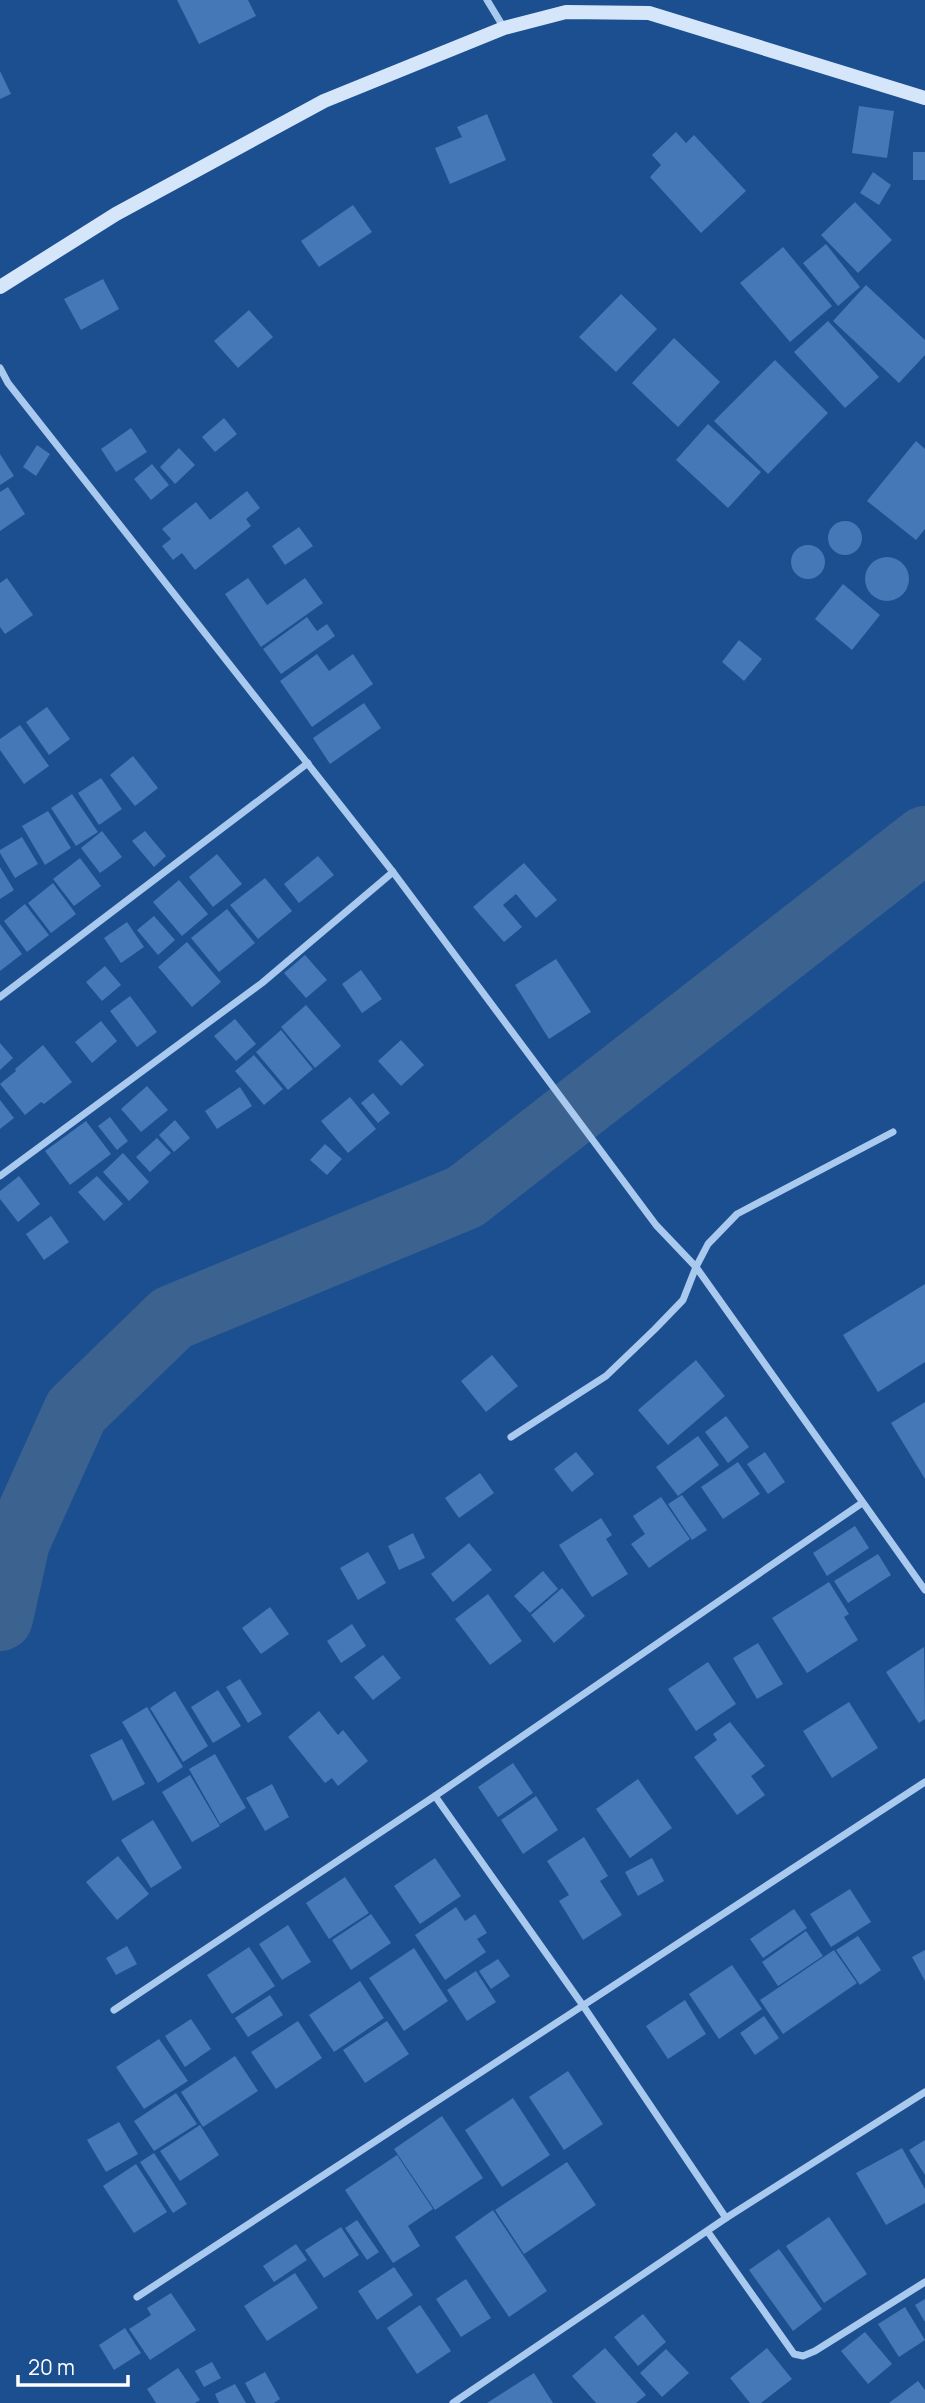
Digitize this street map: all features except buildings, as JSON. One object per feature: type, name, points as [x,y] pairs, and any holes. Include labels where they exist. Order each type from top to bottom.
[{"type":"street","points":[[487,0],[504,28]]},
{"type":"street","points":[[0,287],[116,214],[324,101],[504,28],[566,12],[649,13],[925,98]]},
{"type":"street","points":[[0,368],[8,383],[393,872],[656,1225],[696,1267],[925,1590]]},
{"type":"street","points":[[0,997],[308,763]]},
{"type":"street","points":[[0,1176],[262,983],[393,872]]},
{"type":"street","points":[[511,1437],[606,1376],[683,1300],[708,1244],[737,1214],[893,1132]]},
{"type":"street","points":[[114,2010],[435,1796],[862,1503]]},
{"type":"street","points":[[138,2297],[925,1782]]},
{"type":"street","points":[[435,1796],[584,2007],[726,2218]]},
{"type":"street","points":[[453,2403],[726,2218],[925,2092]]},
{"type":"street","points":[[708,2232],[794,2354],[803,2356],[815,2351],[925,2282]]},
{"type":"waterway","points":[[0,1618],[17,1542],[76,1411],[172,1318],[465,1197],[925,839]]}]
